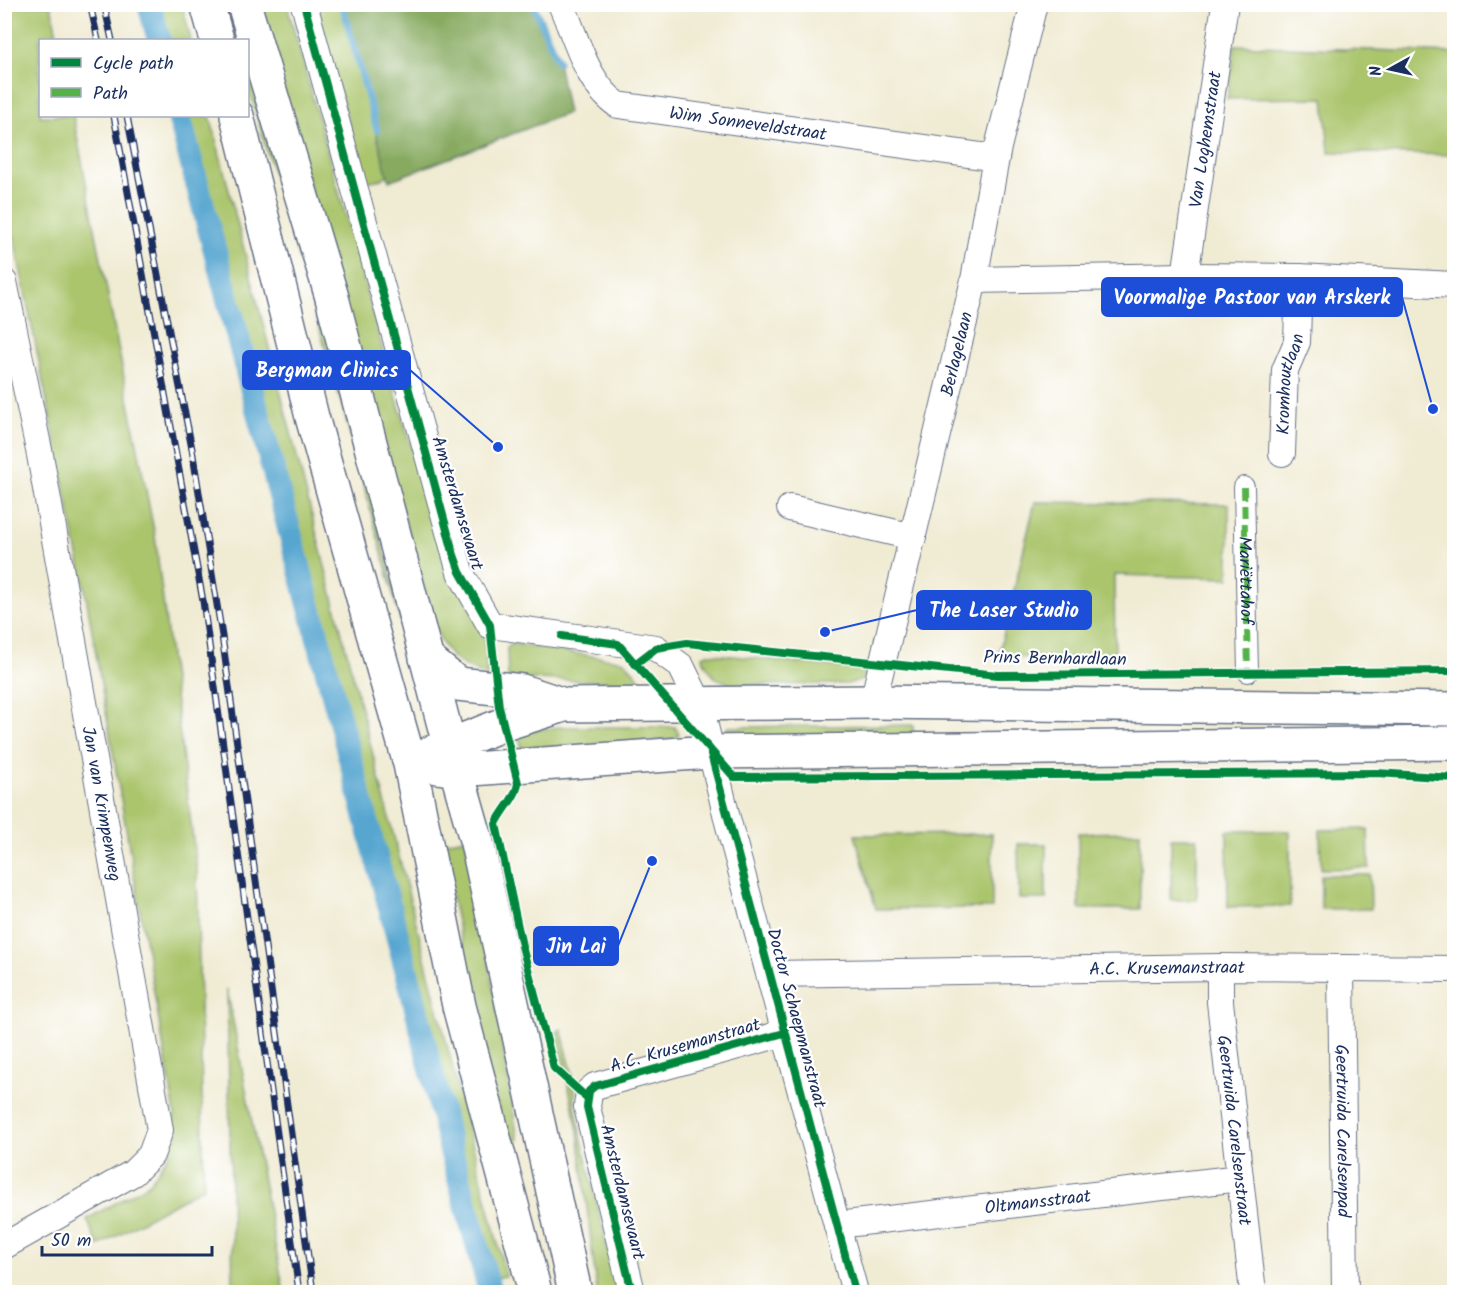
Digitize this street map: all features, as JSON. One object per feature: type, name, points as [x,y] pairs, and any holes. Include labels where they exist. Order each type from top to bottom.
[{"type":"main road","points":[[207,4],[217,39]]},
{"type":"main road","points":[[244,4],[331,294],[477,843],[575,1293]]},
{"type":"main road","points":[[237,117],[312,417],[410,764],[459,1006],[535,1293]]},
{"type":"main road","points":[[426,658],[458,684],[522,691],[564,705],[873,702],[1455,709]]},
{"type":"main road","points":[[453,757],[564,705]]},
{"type":"main road","points":[[410,764],[453,757],[1455,743]]},
{"type":"street","name":"Amsterdamsevaart","points":[[304,4],[453,552],[470,590],[490,625],[656,648],[681,666],[700,705]]},
{"type":"street","name":"Wim Sonneveldstraat","points":[[561,4],[596,84],[606,98],[618,105],[996,158]]},
{"type":"street","name":"Berlagelaan","points":[[873,702],[974,280],[996,158],[1034,4]]},
{"type":"street","name":"Van Loghemstraat","points":[[1185,276],[1224,4]]},
{"type":"street","points":[[974,280],[1185,276],[1299,277],[1455,285]]},
{"type":"street","name":"Kromhoutlaan","points":[[1282,453],[1285,370],[1296,342],[1299,277]]},
{"type":"street","name":"Jan van Krimpenweg","points":[[4,282],[40,455],[160,1130],[151,1155],[133,1173],[4,1246]]},
{"type":"street","name":"Mariëttahof","points":[[1244,487],[1248,672]]},
{"type":"street","points":[[790,508],[913,537]]},
{"type":"street","name":"Doctor Schaepmanstraat","points":[[700,705],[710,752],[771,975],[784,1033],[855,1293]]},
{"type":"street","name":"A.C. Krusemanstraat","points":[[771,975],[1220,967],[1455,969]]},
{"type":"street","name":"Geertruida Carelsenstraat","points":[[1220,967],[1220,1002],[1253,1293]]},
{"type":"street","name":"Geertruida Carelsenpad","points":[[1341,969],[1345,1293]]},
{"type":"street","name":"A.C. Krusemanstraat","points":[[595,1086],[784,1033]]},
{"type":"street","name":"Amsterdamsevaart","points":[[595,1086],[586,1097],[587,1107],[632,1293]]},
{"type":"street","name":"Oltmansstraat","points":[[837,1225],[1240,1178]]},
{"type":"green space","points":[[4,5],[51,5],[58,39],[39,39],[39,117],[73,117],[155,536],[197,872],[204,1187],[98,1246],[87,1219],[149,1184],[169,1154],[175,1114],[85,590],[5,193]]},
{"type":"green space","points":[[153,5],[182,5],[191,39],[163,39]]},
{"type":"green space","points":[[258,5],[287,5],[388,369],[445,561],[482,626],[486,647],[487,676],[454,659],[444,646],[435,626]]},
{"type":"green space","points":[[315,5],[349,5],[394,168],[382,179],[365,182]]},
{"type":"green space","points":[[342,5],[533,5],[558,62],[568,113],[389,181]]},
{"type":"green space","points":[[1235,45],[1454,53],[1454,155],[1329,152],[1324,98],[1227,99]]},
{"type":"green space","points":[[249,62],[350,411],[424,709],[344,412],[249,87]]},
{"type":"green space","points":[[182,117],[210,117],[506,1276],[484,1281]]},
{"type":"green space","points":[[1035,502],[1229,504],[1229,578],[1114,575],[1115,658],[998,657]]},
{"type":"green space","points":[[513,644],[625,661],[643,683],[508,678],[507,648]]},
{"type":"green space","points":[[707,654],[869,670],[862,680],[847,684],[732,685],[714,677],[704,662],[703,656]]},
{"type":"green space","points":[[913,725],[914,736],[724,736],[723,733],[728,727]]},
{"type":"green space","points":[[560,727],[675,727],[679,734],[674,739],[522,749],[518,732]]},
{"type":"green space","points":[[1368,829],[1369,868],[1321,869],[1320,830]]},
{"type":"green space","points":[[1227,831],[1290,831],[1290,906],[1228,907]]},
{"type":"green space","points":[[1140,832],[1140,909],[1079,909],[1078,833]]},
{"type":"green space","points":[[992,834],[992,908],[876,909],[855,835]]},
{"type":"green space","points":[[465,838],[483,926],[518,1140],[505,1143],[440,843]]},
{"type":"green space","points":[[1171,838],[1197,838],[1197,900],[1171,900]]},
{"type":"green space","points":[[1018,844],[1046,844],[1046,899],[1019,899]]},
{"type":"green space","points":[[1321,875],[1370,875],[1371,909],[1321,909]]},
{"type":"green space","points":[[227,989],[284,1292],[233,1292]]},
{"type":"green space","points":[[561,1029],[575,1084],[575,1104],[584,1149],[618,1292],[597,1292],[578,1131],[557,1032]]},
{"type":"waterway","name":"Amsterdamsevaart","points":[[149,4],[159,39]]},
{"type":"waterway","points":[[342,4],[377,130]]},
{"type":"waterway","points":[[533,4],[558,62]]},
{"type":"waterway","name":"Amsterdamsevaart","points":[[179,117],[490,1292]]},
{"type":"railway","points":[[90,4],[98,39]]},
{"type":"railway","points":[[104,4],[112,39]]},
{"type":"railway","points":[[114,117],[203,601],[299,1292]]},
{"type":"railway","points":[[127,117],[192,449],[222,636],[313,1292]]},
{"type":"marked path","points":[[1244,487],[1248,672]]},
{"type":"cycle path","points":[[304,4],[453,552],[460,572],[490,625],[499,707],[518,783],[515,793],[496,824],[522,946],[554,1068],[586,1097]]},
{"type":"cycle path","points":[[562,636],[618,644],[734,777],[1377,773],[1454,778]]},
{"type":"cycle path","name":"Prins Bernhardlaan","points":[[635,664],[656,648],[687,643],[998,675],[1454,671]]},
{"type":"cycle path","points":[[711,754],[855,1292]]},
{"type":"cycle path","points":[[632,1292],[587,1107],[589,1091],[595,1086],[784,1033]]},
{"type":"place","name":"Voormalige Pastoor van Arskerk","points":[[1433,409]]},
{"type":"place","name":"Bergman Clinics","points":[[498,447]]},
{"type":"place","name":"The Laser Studio","points":[[825,632]]},
{"type":"place","name":"Jin Lai","points":[[652,861]]}]
